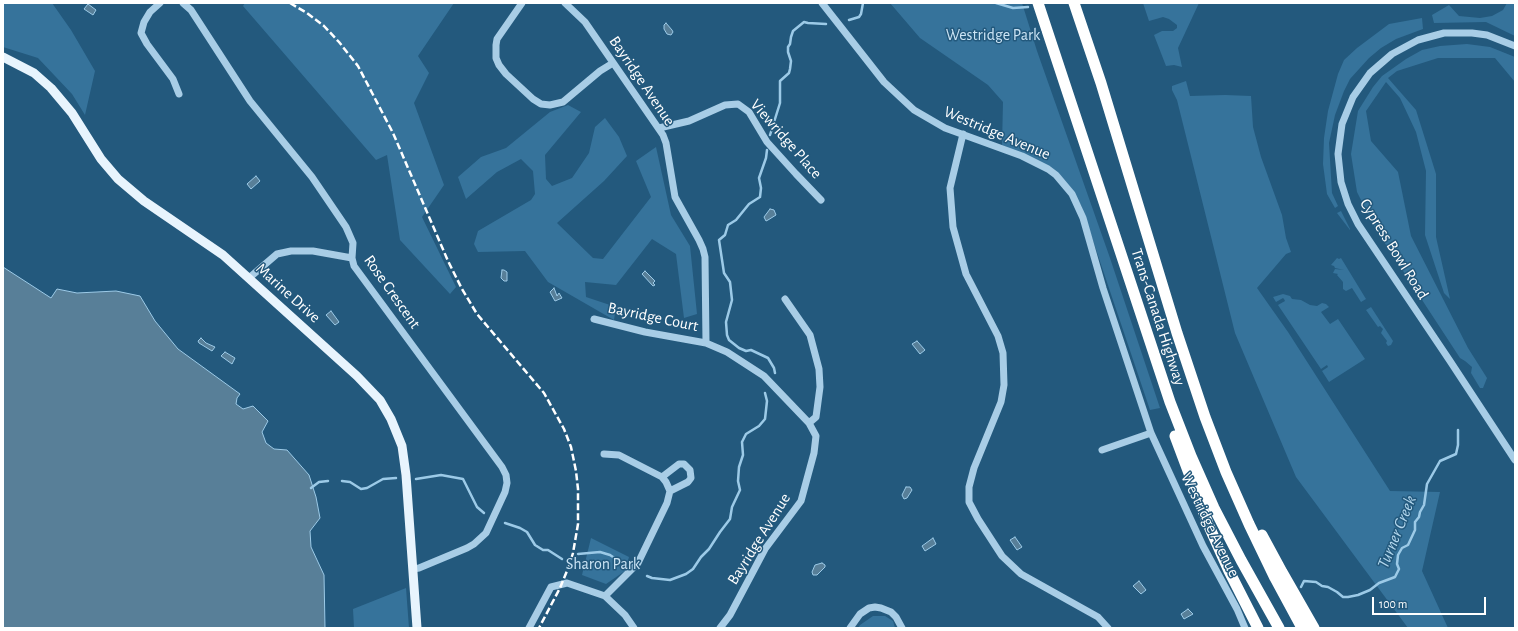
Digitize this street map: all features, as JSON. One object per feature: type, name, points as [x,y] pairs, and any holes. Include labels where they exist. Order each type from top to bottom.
[{"type":"highway","name":"Trans-Canada Highway","points":[[1038,3],[1159,373],[1191,456],[1214,508],[1279,628]]},
{"type":"highway","name":"Trans-Canada Highway","points":[[1074,3],[1111,114],[1186,362],[1216,446],[1237,498],[1262,552],[1302,628]]},
{"type":"highway","points":[[1159,373],[1172,426],[1199,501],[1227,565],[1258,628]]},
{"type":"highway","points":[[1216,446],[1282,572],[1314,628]]},
{"type":"main road","name":"Marine Drive","points":[[3,57],[34,73],[51,88],[72,113],[101,159],[118,179],[144,202],[223,255],[369,387],[380,400],[391,419],[402,446],[406,475],[417,628]]},
{"type":"street","points":[[160,3],[150,12],[144,22],[141,33],[147,44],[174,79],[180,94]]},
{"type":"street","name":"Rose Crescent","points":[[183,3],[190,10],[250,101],[312,177],[346,227],[353,243],[352,258],[354,266],[502,467],[506,475],[507,483],[505,492],[486,533],[467,548],[419,568],[413,573]]},
{"type":"street","points":[[522,3],[497,39],[496,58],[498,65],[506,74],[533,99],[550,106],[562,102],[600,71],[613,63]]},
{"type":"street","name":"Bayridge Avenue","points":[[565,3],[585,22],[659,128],[666,143],[675,197],[699,240],[705,257],[706,343],[727,352],[764,376],[809,423],[816,436],[814,453],[801,501],[766,549],[730,615],[720,628]]},
{"type":"street","name":"Westridge Avenue","points":[[822,3],[884,82],[901,99],[928,119],[945,128],[1022,156],[1048,169],[1056,175],[1072,194],[1083,218],[1103,288],[1151,433],[1203,546],[1238,609],[1245,628]]},
{"type":"street","name":"Cypress Bowl Road","points":[[1515,46],[1487,35],[1464,32],[1444,33],[1418,40],[1392,54],[1370,73],[1353,97],[1346,110],[1342,124],[1338,154],[1340,182],[1348,204],[1358,224],[1515,460]]},
{"type":"street","name":"Viewridge Place","points":[[659,128],[689,121],[725,105],[738,104],[749,112],[768,142],[821,200]]},
{"type":"street","points":[[963,134],[950,188],[953,228],[966,274],[998,336],[1004,353],[1004,385],[1001,402],[974,468],[969,487],[969,502],[978,520],[1002,556],[1021,574],[1098,617],[1108,628]]},
{"type":"street","points":[[249,278],[277,254],[291,251],[313,251],[352,258]]},
{"type":"street","points":[[785,299],[810,335],[819,369],[820,387],[816,417],[809,423]]},
{"type":"street","name":"Bayridge Court","points":[[594,319],[645,332],[706,343]]},
{"type":"street","points":[[1102,450],[1151,433]]},
{"type":"street","points":[[604,454],[619,455],[662,477],[670,491],[667,503],[638,563],[605,596]]},
{"type":"street","points":[[662,477],[679,464],[684,464],[690,470],[691,478],[688,482],[670,491]]},
{"type":"street","points":[[529,628],[550,587],[567,583],[605,596],[626,614],[634,628]]},
{"type":"street","points":[[850,628],[860,614],[868,608],[875,607],[891,612],[896,617],[902,628]]},
{"type":"green space","points":[[3,3],[52,3],[71,30],[95,71],[85,115],[72,94],[38,58],[3,47]]},
{"type":"green space","points":[[245,3],[454,3],[418,56],[429,73],[414,103],[444,185],[422,217],[456,287],[450,294],[400,240],[387,155],[376,160],[243,6]]},
{"type":"green space","name":"Westridge Park","points":[[890,3],[1022,3],[1037,51],[1110,258],[1160,408],[1150,410],[1081,205],[1050,167],[1002,145],[1003,102],[988,85],[920,38]]},
{"type":"green space","points":[[1143,3],[1199,3],[1178,48],[1182,67],[1174,65],[1166,66],[1154,35],[1162,31],[1173,31],[1177,28],[1177,25],[1169,19],[1163,17],[1149,21]]},
{"type":"green space","points":[[1507,3],[1515,3],[1515,36],[1486,22],[1434,23],[1432,15],[1449,5],[1459,16],[1480,18],[1492,16],[1503,10]]},
{"type":"green space","points":[[1422,18],[1423,29],[1396,39],[1381,48],[1369,58],[1350,79],[1344,91],[1335,115],[1329,143],[1332,193],[1338,206],[1335,208],[1327,194],[1323,164],[1324,138],[1328,111],[1338,74],[1344,60],[1357,48],[1389,24]]},
{"type":"green space","points":[[1467,44],[1490,47],[1515,57],[1515,82],[1495,58],[1438,58],[1397,71],[1388,78],[1416,110],[1436,174],[1436,237],[1450,299],[1444,293],[1425,235],[1426,171],[1416,132],[1400,98],[1386,82],[1366,111],[1371,141],[1398,172],[1411,236],[1468,348],[1487,378],[1483,388],[1480,388],[1471,373],[1472,367],[1460,358],[1375,228],[1357,192],[1351,154],[1358,111],[1373,87],[1382,76],[1422,50],[1440,46]]},
{"type":"green space","points":[[1186,81],[1190,96],[1251,96],[1253,127],[1261,157],[1282,215],[1286,238],[1291,252],[1286,254],[1257,288],[1288,332],[1390,491],[1440,492],[1422,571],[1448,628],[1408,628],[1296,477],[1235,333],[1177,100],[1172,90],[1172,86]]},
{"type":"green space","points":[[568,105],[581,112],[545,155],[546,179],[552,186],[572,178],[589,153],[595,127],[605,118],[619,137],[627,156],[604,181],[557,223],[593,258],[603,259],[651,197],[636,161],[656,147],[671,215],[690,246],[697,314],[684,318],[676,254],[652,239],[616,285],[585,282],[586,297],[616,307],[614,320],[548,282],[525,251],[478,252],[474,244],[478,231],[531,200],[535,194],[533,171],[521,159],[497,172],[466,199],[458,177],[481,157],[506,148],[550,112]]},
{"type":"green space","points":[[1341,211],[1350,229],[1350,230],[1337,213]]},
{"type":"green space","points":[[1337,258],[1341,258],[1366,299],[1361,302],[1352,288],[1346,291],[1343,289],[1343,282],[1337,275],[1338,274],[1333,273],[1335,269],[1344,270],[1335,268],[1331,265]]},
{"type":"green space","points":[[1283,294],[1290,296],[1292,299],[1301,300],[1310,305],[1317,306],[1322,303],[1326,304],[1329,307],[1321,312],[1330,324],[1338,319],[1365,359],[1329,382],[1322,371],[1328,367],[1327,365],[1321,369],[1278,305],[1285,301],[1284,299],[1283,298],[1276,302],[1273,297]]},
{"type":"green space","points":[[1371,307],[1393,341],[1391,345],[1388,346],[1386,343],[1387,341],[1381,333],[1383,329],[1380,326],[1378,327],[1366,310]]},
{"type":"green space","name":"Sharon Park","points":[[591,538],[629,557],[625,571],[606,584],[582,575]]},
{"type":"green space","points":[[406,588],[409,628],[354,628],[353,609]]},
{"type":"green space","points":[[873,616],[885,616],[893,621],[895,628],[858,628]]},
{"type":"shaded area","points":[[88,4],[96,10],[93,15],[84,9]]},
{"type":"shaded area","points":[[666,23],[673,32],[671,35],[667,34],[664,29],[664,25]]},
{"type":"shaded area","points":[[256,176],[260,181],[251,189],[247,184]]},
{"type":"shaded area","points":[[770,209],[774,210],[776,215],[766,221],[764,217]]},
{"type":"shaded area","points":[[3,267],[51,298],[57,289],[77,293],[116,291],[140,296],[155,321],[178,349],[240,394],[237,398],[236,404],[243,409],[253,406],[268,421],[262,432],[266,443],[274,449],[287,450],[309,475],[316,497],[320,518],[310,531],[311,547],[324,575],[325,628],[3,628]]},
{"type":"shaded area","points":[[502,270],[507,272],[507,281],[504,281],[501,278]]},
{"type":"shaded area","points":[[645,271],[655,281],[653,283],[655,285],[653,286],[642,274]]},
{"type":"shaded area","points":[[554,288],[557,296],[559,293],[562,298],[555,301],[550,292]]},
{"type":"shaded area","points":[[331,311],[339,322],[335,325],[326,315]]},
{"type":"shaded area","points":[[201,338],[206,343],[215,347],[212,351],[199,343],[198,341]]},
{"type":"shaded area","points":[[917,341],[925,350],[920,354],[912,344]]},
{"type":"shaded area","points":[[225,352],[235,358],[232,364],[221,356]]},
{"type":"shaded area","points":[[906,487],[910,487],[912,490],[907,498],[904,499],[902,495]]},
{"type":"shaded area","points":[[1015,537],[1022,547],[1017,550],[1010,540]]},
{"type":"shaded area","points":[[933,538],[936,544],[925,551],[922,546]]},
{"type":"shaded area","points":[[822,563],[825,567],[817,575],[813,575],[812,572],[815,565]]},
{"type":"shaded area","points":[[1139,581],[1146,590],[1141,594],[1133,586]]},
{"type":"shaded area","points":[[1188,609],[1193,614],[1184,619],[1181,614]]},
{"type":"waterway","points":[[849,20],[859,17],[863,3]]},
{"type":"waterway","points":[[996,3],[1013,8],[1028,7]]},
{"type":"waterway","points":[[770,135],[780,103],[780,81],[789,73],[790,69],[791,61],[788,47],[793,31],[804,22],[826,24]]},
{"type":"waterway","points":[[767,150],[766,158],[759,178],[761,188],[760,197],[749,204],[736,220],[728,225],[725,235],[719,240],[724,273],[730,282],[732,300],[726,322],[729,340],[739,348],[746,351],[751,350],[768,358],[774,368],[775,373]]},
{"type":"waterway","points":[[647,576],[670,580],[686,574],[693,569],[730,519],[732,507],[740,490],[738,481],[739,467],[743,455],[742,442],[746,434],[759,426],[765,419],[767,401],[765,393]]},
{"type":"waterway","name":"Turner Creek","points":[[1301,587],[1304,581],[1316,582],[1322,586],[1328,587],[1343,597],[1348,597],[1370,590],[1379,583],[1395,577],[1399,569],[1397,564],[1398,555],[1402,548],[1408,545],[1415,530],[1415,522],[1424,505],[1427,484],[1440,461],[1456,454],[1458,445],[1458,430]]},
{"type":"waterway","points":[[416,479],[441,475],[463,479],[477,507],[484,513]]},
{"type":"waterway","points":[[342,481],[350,482],[361,489],[367,488],[383,479],[396,478]]},
{"type":"waterway","points":[[311,488],[319,482],[328,481]]},
{"type":"waterway","points":[[505,523],[527,532],[535,545],[543,550],[548,550],[562,559]]},
{"type":"waterway","points":[[578,554],[600,552],[610,555],[622,563]]},
{"type":"railway","points":[[290,3],[307,13],[324,26],[358,66],[393,133],[448,261],[462,289],[477,314],[544,393],[564,429],[571,447],[576,471],[578,489],[578,524],[569,566],[560,588],[539,628]]}]
